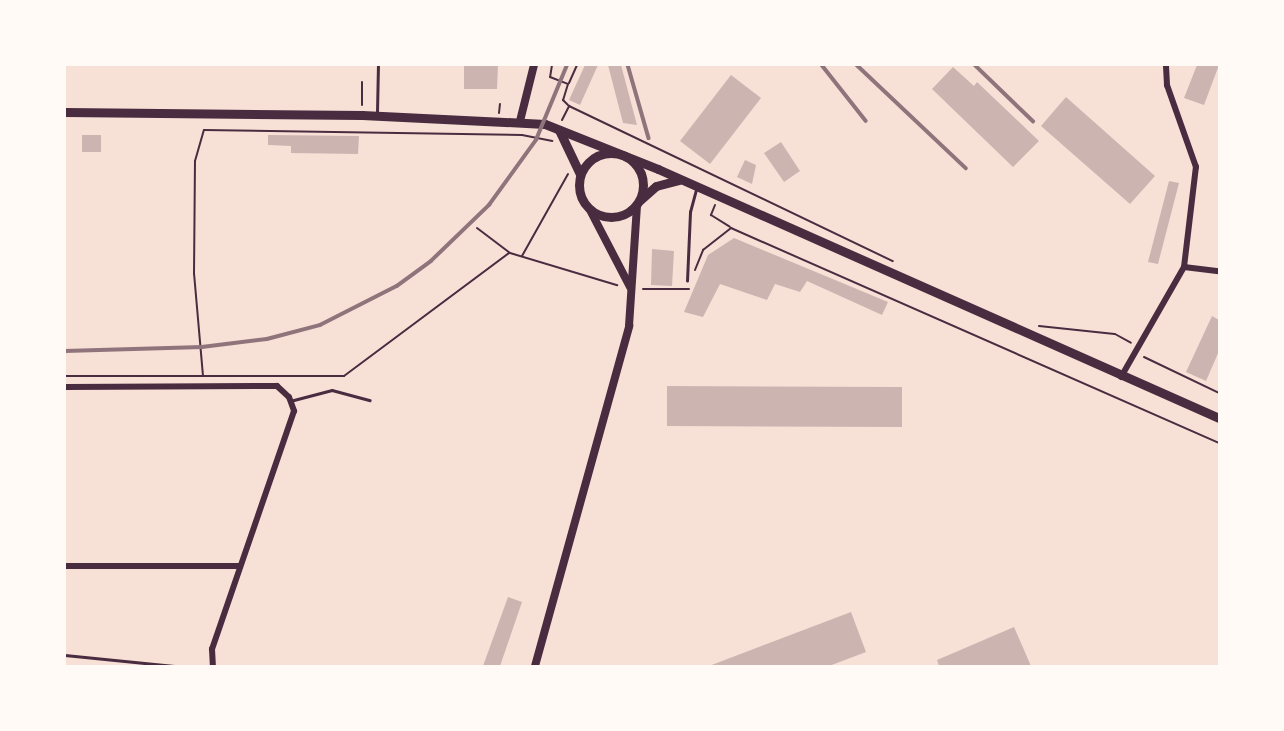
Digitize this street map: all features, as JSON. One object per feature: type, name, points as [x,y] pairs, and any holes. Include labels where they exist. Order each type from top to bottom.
[{"type":"main road","points":[[65,112],[377,116],[520,121],[558,129],[681,180],[1121,377],[1219,418]]},
{"type":"main road","points":[[558,129],[580,174],[579,194],[590,210],[615,218],[638,203],[656,186],[681,180]]},
{"type":"main road","points":[[580,174],[597,156],[622,155],[640,170],[643,186],[638,203]]},
{"type":"street","points":[[520,121],[534,65]]},
{"type":"street","points":[[1121,377],[1184,267],[1196,167],[1167,85],[1166,65]]},
{"type":"street","points":[[535,666],[629,326],[638,203]]},
{"type":"street","points":[[590,210],[631,290]]},
{"type":"street","points":[[1184,267],[1219,271]]},
{"type":"street","points":[[65,387],[277,386],[290,401],[294,411],[212,649],[213,666]]},
{"type":"street","points":[[65,566],[240,566]]},
{"type":"lane","points":[[377,116],[378,65]]},
{"type":"lane","points":[[689,282],[690,212],[697,187]]},
{"type":"lane","points":[[290,401],[332,390],[370,400]]},
{"type":"lane","points":[[65,655],[176,666]]},
{"type":"path","points":[[552,65],[550,78],[568,85]]},
{"type":"path","points":[[569,106],[563,100],[577,65]]},
{"type":"path","points":[[203,376],[194,274],[195,161],[204,130],[522,135],[553,141]]},
{"type":"path","points":[[477,228],[510,253],[631,290],[688,290],[689,282]]},
{"type":"path","points":[[694,275],[703,250],[732,228],[1219,443]]},
{"type":"path","points":[[65,376],[344,376],[510,253]]},
{"type":"path","points":[[342,392],[344,376]]},
{"type":"building","points":[[464,65],[498,65],[497,89],[464,89]]},
{"type":"building","points":[[585,65],[598,65],[580,105],[569,100]]},
{"type":"building","points":[[608,65],[621,65],[637,125],[623,123]]},
{"type":"building","points":[[1197,65],[1219,65],[1204,105],[1184,98]]},
{"type":"building","points":[[953,67],[974,86],[977,82],[1039,141],[1013,167],[932,89]]},
{"type":"building","points":[[731,75],[761,98],[710,164],[680,141]]},
{"type":"building","points":[[1066,97],[1155,176],[1130,204],[1041,126]]},
{"type":"building","points":[[82,135],[101,135],[101,152],[82,152]]},
{"type":"building","points":[[268,135],[359,136],[358,154],[291,153],[291,146],[268,145]]},
{"type":"building","points":[[781,142],[800,171],[784,182],[764,153]]},
{"type":"building","points":[[745,160],[756,165],[752,184],[737,177]]},
{"type":"building","points":[[1169,181],[1179,183],[1158,264],[1148,262]]},
{"type":"building","points":[[734,238],[888,302],[882,315],[807,281],[800,292],[775,284],[767,300],[720,284],[703,317],[684,312],[708,255]]},
{"type":"building","points":[[652,249],[674,251],[672,286],[651,285]]},
{"type":"building","points":[[1212,316],[1219,320],[1219,351],[1206,381],[1186,372]]},
{"type":"building","points":[[667,386],[902,387],[902,427],[667,426]]},
{"type":"building","points":[[508,597],[522,602],[500,666],[483,666]]},
{"type":"building","points":[[851,612],[866,652],[829,666],[709,666]]},
{"type":"building","points":[[1014,627],[1031,666],[939,666],[937,660]]},
{"type":"railway","points":[[65,351],[202,347],[267,339],[320,325],[397,286],[431,261],[489,205],[536,140],[567,65]]},
{"type":"railway","points":[[628,65],[649,138]]},
{"type":"railway","points":[[822,65],[866,121]]},
{"type":"railway","points":[[857,65],[966,168]]},
{"type":"railway","points":[[975,65],[1033,121]]}]
